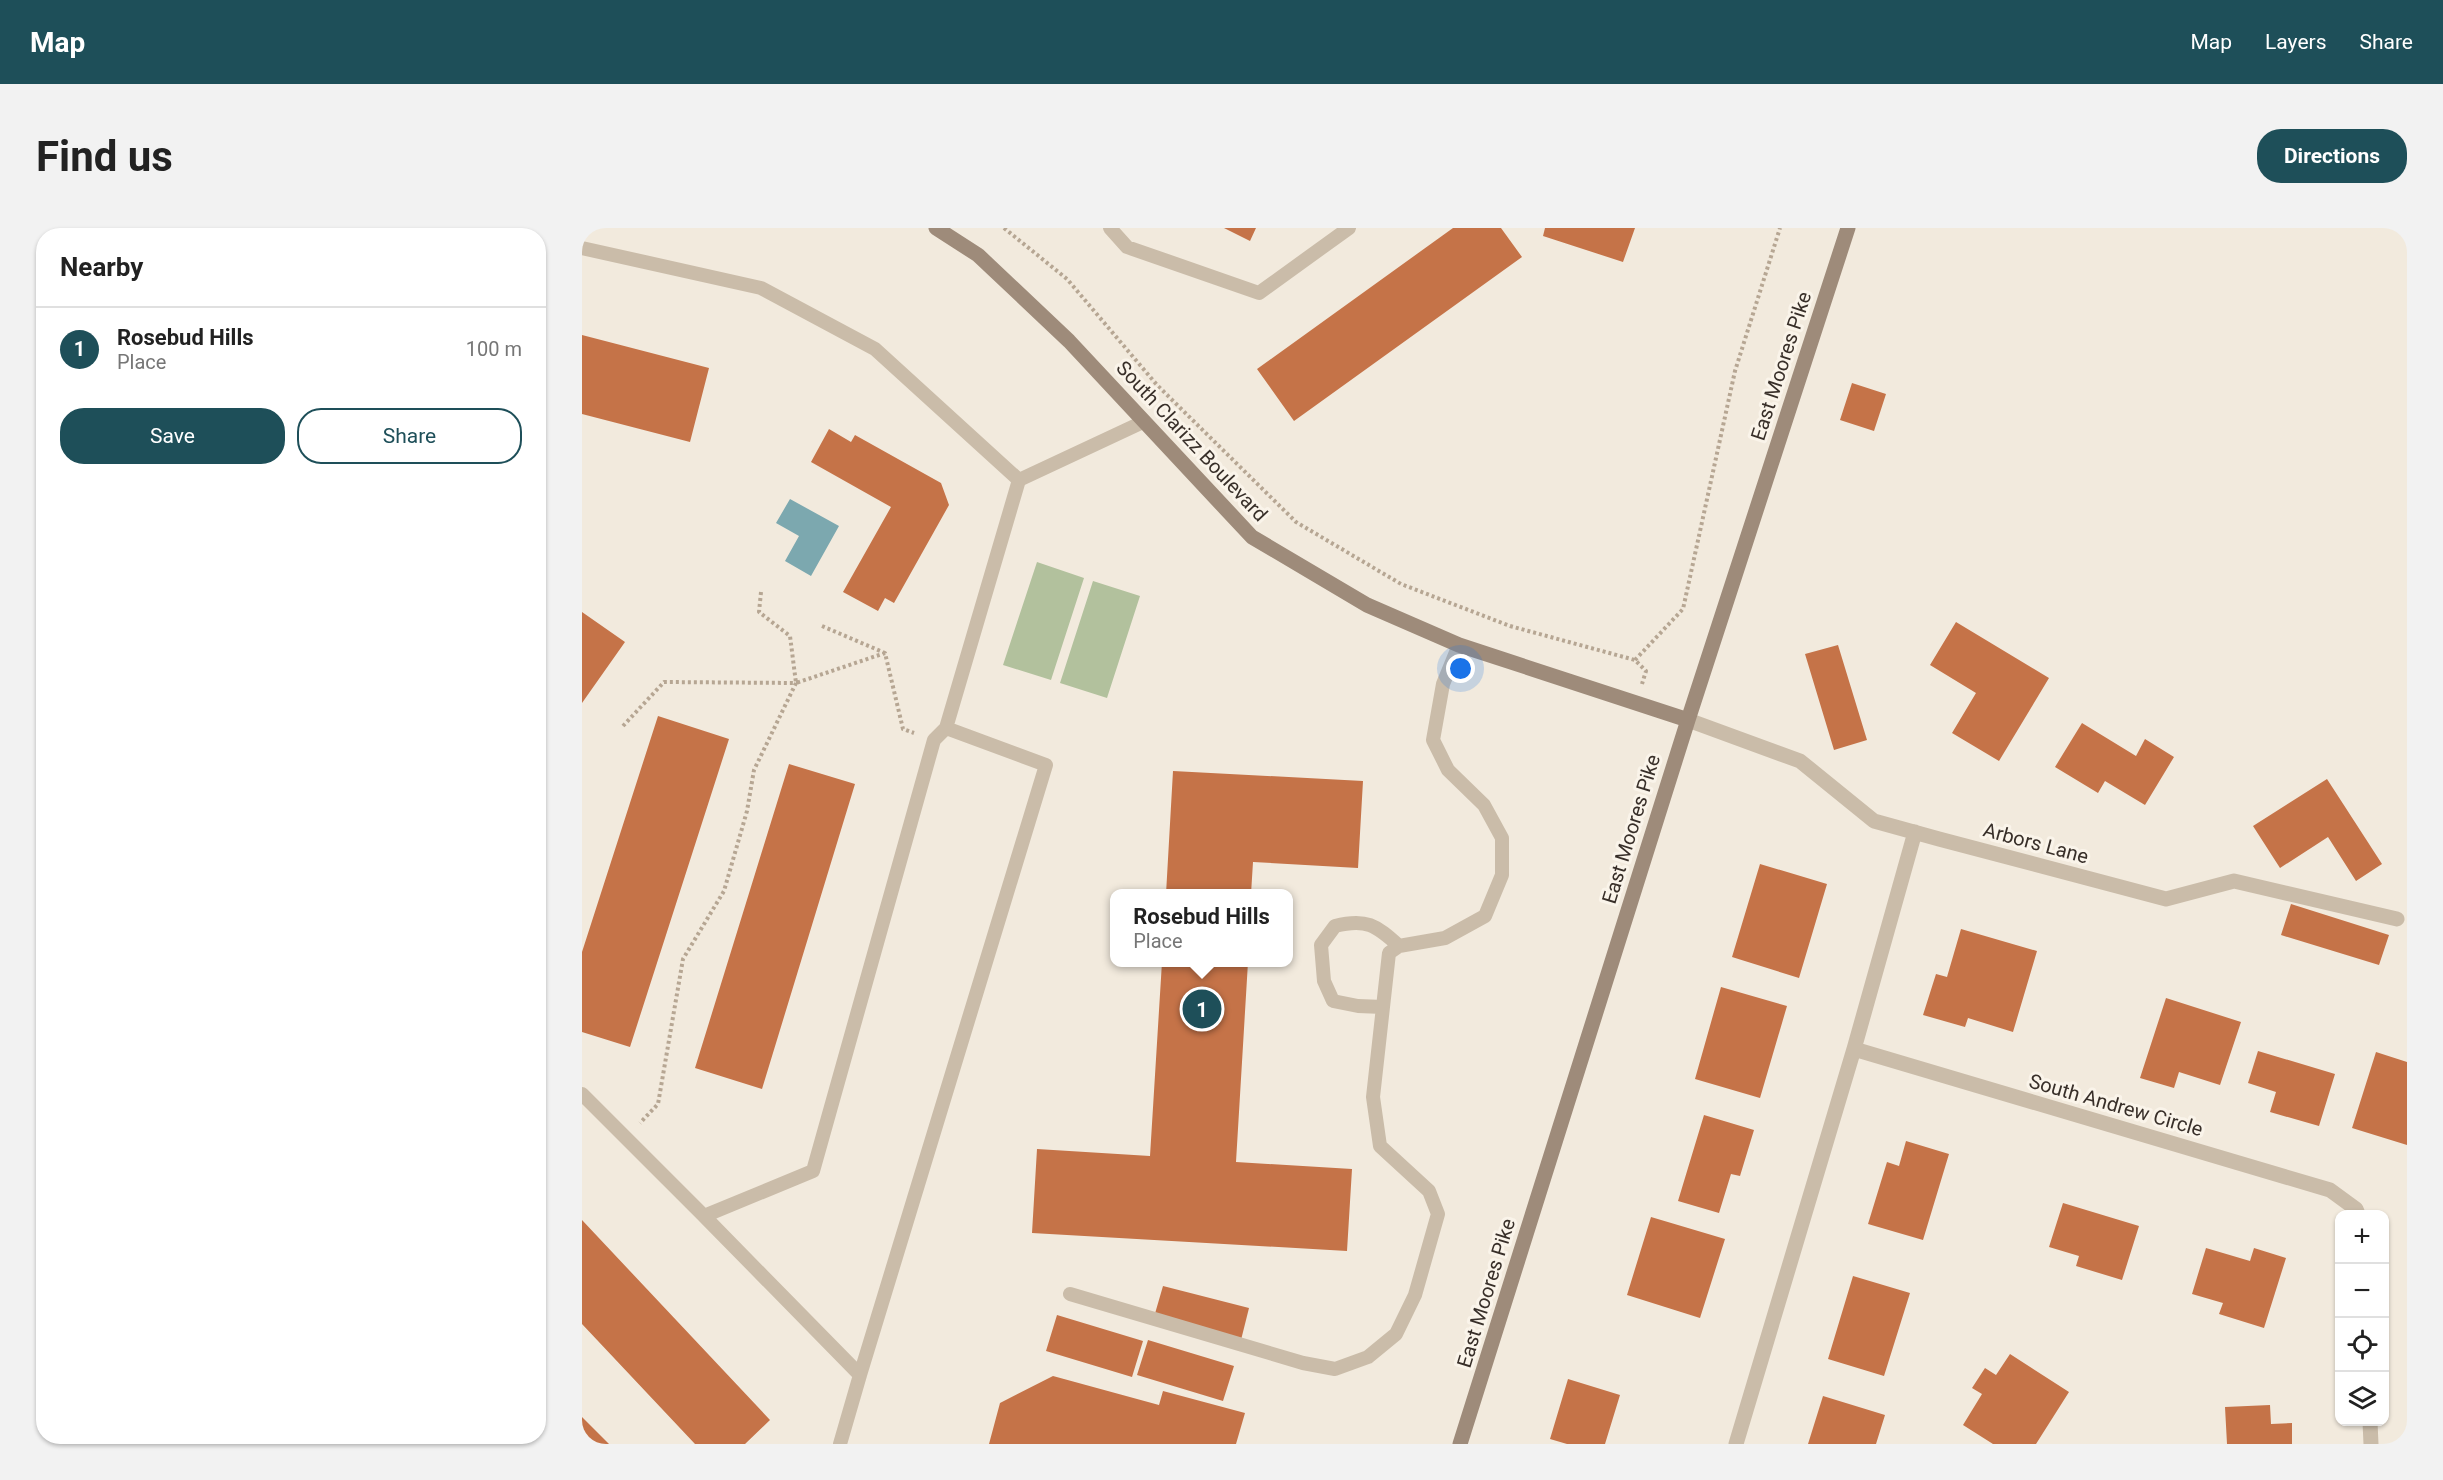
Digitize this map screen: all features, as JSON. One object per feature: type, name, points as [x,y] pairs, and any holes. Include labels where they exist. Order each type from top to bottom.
[{"type":"main road","name":"South Clarizz Boulevard","points":[[936,228],[978,255],[1069,341],[1252,537],[1367,605],[1459,645],[1688,720]]},
{"type":"main road","name":"East Moores Pike","points":[[1460,1444],[1688,720],[1848,228]]},
{"type":"street","name":"Arbors Lane","points":[[1688,720],[1800,761],[1874,821],[2166,899],[2234,881],[2397,919]]},
{"type":"street","points":[[1736,1444],[1854,1049],[1915,832]]},
{"type":"street","name":"South Andrew Circle","points":[[1854,1049],[2330,1190],[2356,1210]]},
{"type":"street","points":[[2370,1426],[2371,1444]]},
{"type":"lane","points":[[1110,228],[1127,247],[1259,293],[1350,228]]},
{"type":"lane","points":[[582,248],[761,288],[875,349],[1019,480]]},
{"type":"lane","points":[[704,1216],[813,1171],[934,740],[946,728],[1019,480],[1143,422]]},
{"type":"lane","points":[[1070,1294],[1304,1363],[1335,1369],[1368,1357],[1396,1334],[1415,1295],[1438,1214],[1429,1191],[1380,1146],[1373,1098],[1389,953],[1399,946],[1445,938],[1485,916],[1502,875],[1502,838],[1484,805],[1448,770],[1433,740],[1443,684],[1459,645]]},
{"type":"lane","points":[[840,1444],[1046,765],[946,728]]},
{"type":"lane","points":[[1383,1007],[1358,1006],[1333,1001],[1324,981],[1322,945],[1335,926],[1354,921],[1380,929],[1399,946]]},
{"type":"lane","points":[[582,1094],[860,1375]]},
{"type":"path","points":[[1004,228],[1067,279],[1157,385],[1296,522],[1401,584],[1510,626],[1635,660],[1683,609],[1735,371],[1780,228]]},
{"type":"path","points":[[626,1138],[658,1104],[683,959],[724,891],[747,811],[754,770],[796,683],[790,636],[759,612],[761,592]]},
{"type":"path","points":[[822,626],[885,653]]},
{"type":"path","points":[[623,726],[664,682],[796,683],[885,653]]},
{"type":"path","points":[[885,653],[903,729],[934,740]]},
{"type":"green space","points":[[1037,562],[1084,578],[1051,680],[1003,665]]},
{"type":"green space","points":[[1093,581],[1140,596],[1107,698],[1060,683]]},
{"type":"water","points":[[790,499],[839,526],[811,576],[785,561],[799,536],[776,523]]},
{"type":"building","points":[[1224,228],[1256,228],[1250,241]]},
{"type":"building","points":[[1453,228],[1501,228],[1522,257],[1294,421],[1257,369]]},
{"type":"building","points":[[1545,228],[1635,228],[1623,262],[1543,236]]},
{"type":"building","points":[[582,335],[709,368],[690,442],[582,414]]},
{"type":"building","points":[[1852,383],[1886,394],[1874,431],[1840,420]]},
{"type":"building","points":[[829,429],[851,442],[855,435],[941,483],[949,505],[894,603],[885,598],[878,611],[843,592],[891,507],[811,462]]},
{"type":"building","points":[[582,612],[625,642],[582,703]]},
{"type":"building","points":[[1956,622],[2049,678],[1999,761],[1952,733],[1976,693],[1930,665]]},
{"type":"building","points":[[1838,645],[1867,740],[1834,750],[1805,654]]},
{"type":"building","points":[[658,716],[729,739],[630,1047],[582,1032],[582,952]]},
{"type":"building","points":[[2082,723],[2136,756],[2145,739],[2174,757],[2145,805],[2105,781],[2098,793],[2055,767]]},
{"type":"building","points":[[789,764],[855,784],[762,1089],[695,1068]]},
{"type":"building","points":[[1173,771],[1363,781],[1358,868],[1253,862],[1251,889],[1166,889]]},
{"type":"building","points":[[2327,779],[2382,864],[2356,881],[2328,837],[2280,868],[2253,826]]},
{"type":"building","points":[[1760,864],[1827,884],[1799,978],[1732,957]]},
{"type":"building","points":[[2291,904],[2389,935],[2379,965],[2281,935]]},
{"type":"building","points":[[1961,929],[2037,951],[2013,1032],[1968,1018],[1965,1027],[1923,1015],[1936,974],[1947,977]]},
{"type":"building","points":[[1162,967],[1248,967],[1236,1162],[1352,1169],[1347,1251],[1032,1233],[1037,1149],[1150,1156]]},
{"type":"building","points":[[1721,987],[1787,1006],[1760,1098],[1695,1079]]},
{"type":"building","points":[[2166,998],[2241,1022],[2220,1085],[2179,1072],[2174,1088],[2140,1078]]},
{"type":"building","points":[[2258,1051],[2335,1074],[2319,1126],[2270,1112],[2276,1092],[2248,1083]]},
{"type":"building","points":[[2376,1052],[2407,1062],[2407,1145],[2352,1128]]},
{"type":"building","points":[[1704,1115],[1754,1130],[1740,1176],[1731,1174],[1719,1213],[1678,1201]]},
{"type":"building","points":[[1906,1141],[1949,1154],[1923,1240],[1868,1224],[1887,1162],[1899,1166]]},
{"type":"building","points":[[2063,1203],[2139,1226],[2122,1280],[2076,1266],[2079,1256],[2049,1247]]},
{"type":"building","points":[[1651,1217],[1725,1239],[1700,1318],[1627,1295]]},
{"type":"building","points":[[582,1220],[770,1420],[745,1444],[695,1444],[582,1324]]},
{"type":"building","points":[[2206,1248],[2250,1261],[2254,1248],[2286,1258],[2264,1328],[2219,1314],[2223,1303],[2192,1294]]},
{"type":"building","points":[[1853,1276],[1910,1293],[1884,1376],[1828,1359]]},
{"type":"building","points":[[1163,1286],[1249,1308],[1241,1340],[1154,1317]]},
{"type":"building","points":[[1057,1315],[1143,1341],[1132,1377],[1046,1351]]},
{"type":"building","points":[[1148,1340],[1234,1366],[1223,1401],[1137,1375]]},
{"type":"building","points":[[2010,1354],[2069,1392],[2036,1444],[1993,1444],[1963,1425],[1982,1394],[1972,1388],[1985,1368],[1996,1375]]},
{"type":"building","points":[[1053,1376],[1159,1405],[1163,1391],[1245,1413],[1236,1444],[989,1444],[1000,1403]]},
{"type":"building","points":[[1568,1379],[1620,1395],[1605,1444],[1567,1444],[1550,1439]]},
{"type":"building","points":[[1823,1396],[1885,1415],[1876,1444],[1808,1444]]},
{"type":"building","points":[[2270,1405],[2271,1424],[2292,1423],[2292,1444],[2227,1444],[2225,1407]]},
{"type":"building","points":[[582,1417],[609,1444],[582,1444]]},
{"type":"place","name":"Rosebud Hills","points":[[1202,1009]]}]
